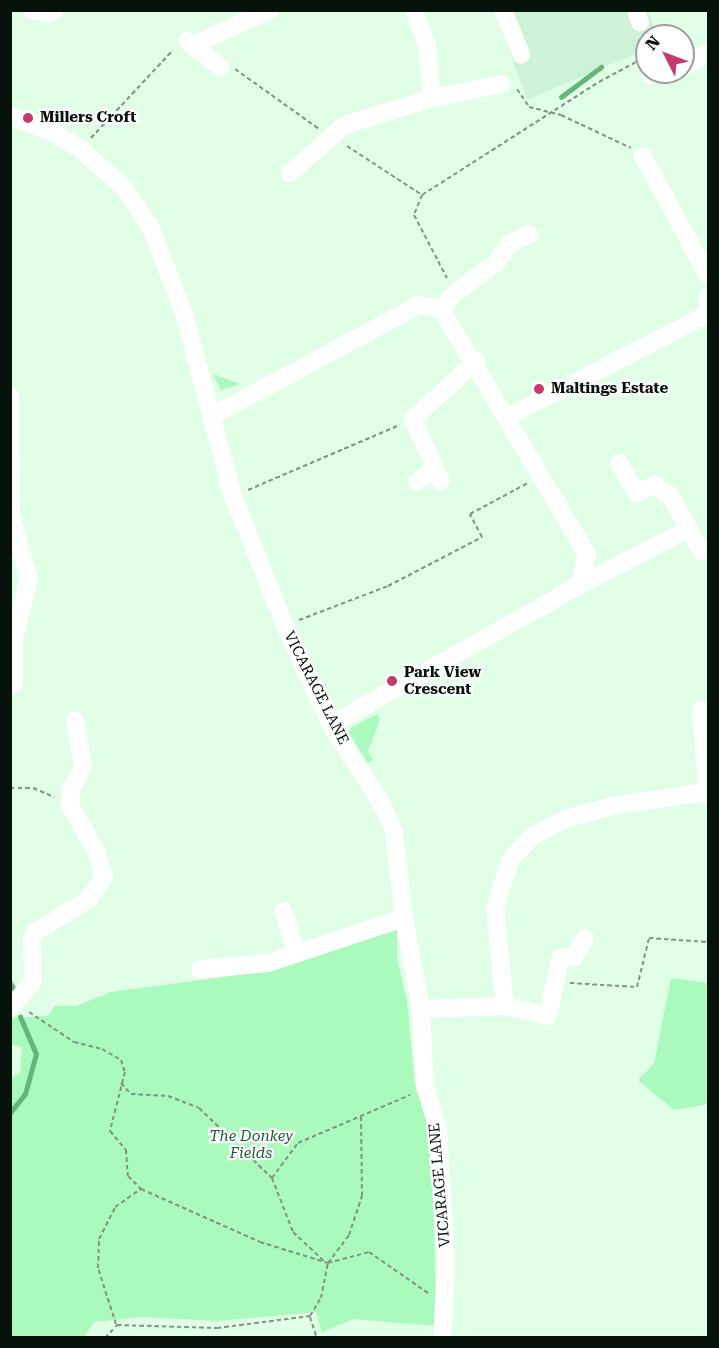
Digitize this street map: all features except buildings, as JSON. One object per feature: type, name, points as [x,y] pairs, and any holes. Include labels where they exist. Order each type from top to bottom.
[{"type":"street","points":[[31,10],[47,14],[55,10]]},
{"type":"street","points":[[414,10],[427,46],[432,98]]},
{"type":"street","points":[[503,10],[521,54]]},
{"type":"street","points":[[191,45],[268,11]]},
{"type":"street","points":[[191,45],[221,68]]},
{"type":"street","points":[[290,173],[308,160],[330,136],[345,125],[432,98],[502,84]]},
{"type":"street","name":"VICARAGE LANE","points":[[10,116],[54,133],[82,150],[123,188],[151,228],[185,317],[214,415],[234,496],[285,626],[332,725],[384,808],[394,832],[404,918],[421,1009],[425,1086],[438,1129],[444,1306],[442,1338]]},
{"type":"street","points":[[636,152],[708,276]]},
{"type":"street","points":[[441,309],[455,293],[496,263],[506,236],[529,234]]},
{"type":"street","points":[[509,416],[708,315],[708,296]]},
{"type":"street","points":[[214,415],[419,305],[441,309],[476,360],[587,554],[580,585]]},
{"type":"street","points":[[417,482],[438,475],[414,419],[476,360]]},
{"type":"street","points":[[10,397],[12,445],[10,515],[29,578],[14,641],[14,684]]},
{"type":"street","points":[[619,464],[636,493],[655,485],[671,497],[701,551]]},
{"type":"street","points":[[332,725],[580,585],[688,529]]},
{"type":"street","points":[[505,1006],[495,909],[510,860],[534,835],[566,819],[612,806],[708,795],[701,710]]},
{"type":"street","points":[[15,1004],[33,982],[32,940],[35,932],[88,900],[104,877],[97,853],[70,798],[83,766],[75,722]]},
{"type":"street","points":[[283,911],[297,954]]},
{"type":"street","points":[[200,969],[268,963],[404,918]]},
{"type":"street","points":[[421,1009],[505,1006],[548,1016],[561,957],[574,957],[582,949],[585,938]]},
{"type":"path","points":[[82,150],[177,45],[191,45]]},
{"type":"path","points":[[455,293],[414,215],[422,195],[635,63]]},
{"type":"path","points":[[221,68],[232,67],[330,136],[422,195]]},
{"type":"path","points":[[551,113],[636,152]]},
{"type":"path","points":[[234,496],[414,419]]},
{"type":"path","points":[[285,626],[388,586],[482,537],[470,514],[543,475]]},
{"type":"path","points":[[10,788],[33,788],[70,798]]},
{"type":"path","points":[[554,982],[637,987],[649,938],[708,942]]},
{"type":"path","points":[[15,1004],[74,1042],[102,1049],[121,1060],[125,1072],[110,1131],[126,1150],[128,1176],[141,1190],[260,1242],[328,1263],[369,1252],[444,1306]]},
{"type":"path","points":[[121,1083],[131,1094],[168,1096],[199,1108],[272,1178],[293,1232],[328,1263]]},
{"type":"path","points":[[272,1178],[298,1143],[398,1103],[425,1086]]},
{"type":"path","points":[[317,1338],[310,1316],[321,1298],[328,1263],[349,1235],[362,1196],[361,1117]]},
{"type":"path","points":[[117,1325],[98,1269],[99,1239],[115,1207],[141,1190]]},
{"type":"path","points":[[105,1338],[117,1325],[217,1328],[310,1316]]},
{"type":"shaded area","points":[[495,11],[648,11],[653,24],[635,24],[635,54],[527,100]]},
{"type":"green space","points":[[213,374],[240,384],[221,390]]},
{"type":"green space","points":[[377,714],[380,719],[368,751],[373,760],[368,763],[349,733],[352,727]]},
{"type":"green space","name":"The Donkey Fields","points":[[397,927],[397,959],[407,1001],[415,1084],[431,1128],[437,1326],[353,1319],[322,1332],[316,1312],[218,1321],[142,1317],[94,1322],[84,1337],[11,1338],[10,1079],[20,1073],[22,1047],[11,1044],[11,1018],[48,1016],[55,1006],[76,1006],[111,992],[269,971]]},
{"type":"green space","points":[[671,978],[708,983],[708,1104],[674,1110],[638,1080],[654,1064]]},
{"type":"waterway","points":[[561,97],[601,67]]},
{"type":"waterway","points":[[10,982],[14,989]]},
{"type":"waterway","points":[[10,1113],[25,1094],[36,1054],[20,1017]]},
{"type":"place","name":"Millers Croft","points":[[28,118]]},
{"type":"place","name":"Maltings Estate","points":[[539,389]]},
{"type":"place","name":"Park View Crescent","points":[[392,681]]}]
